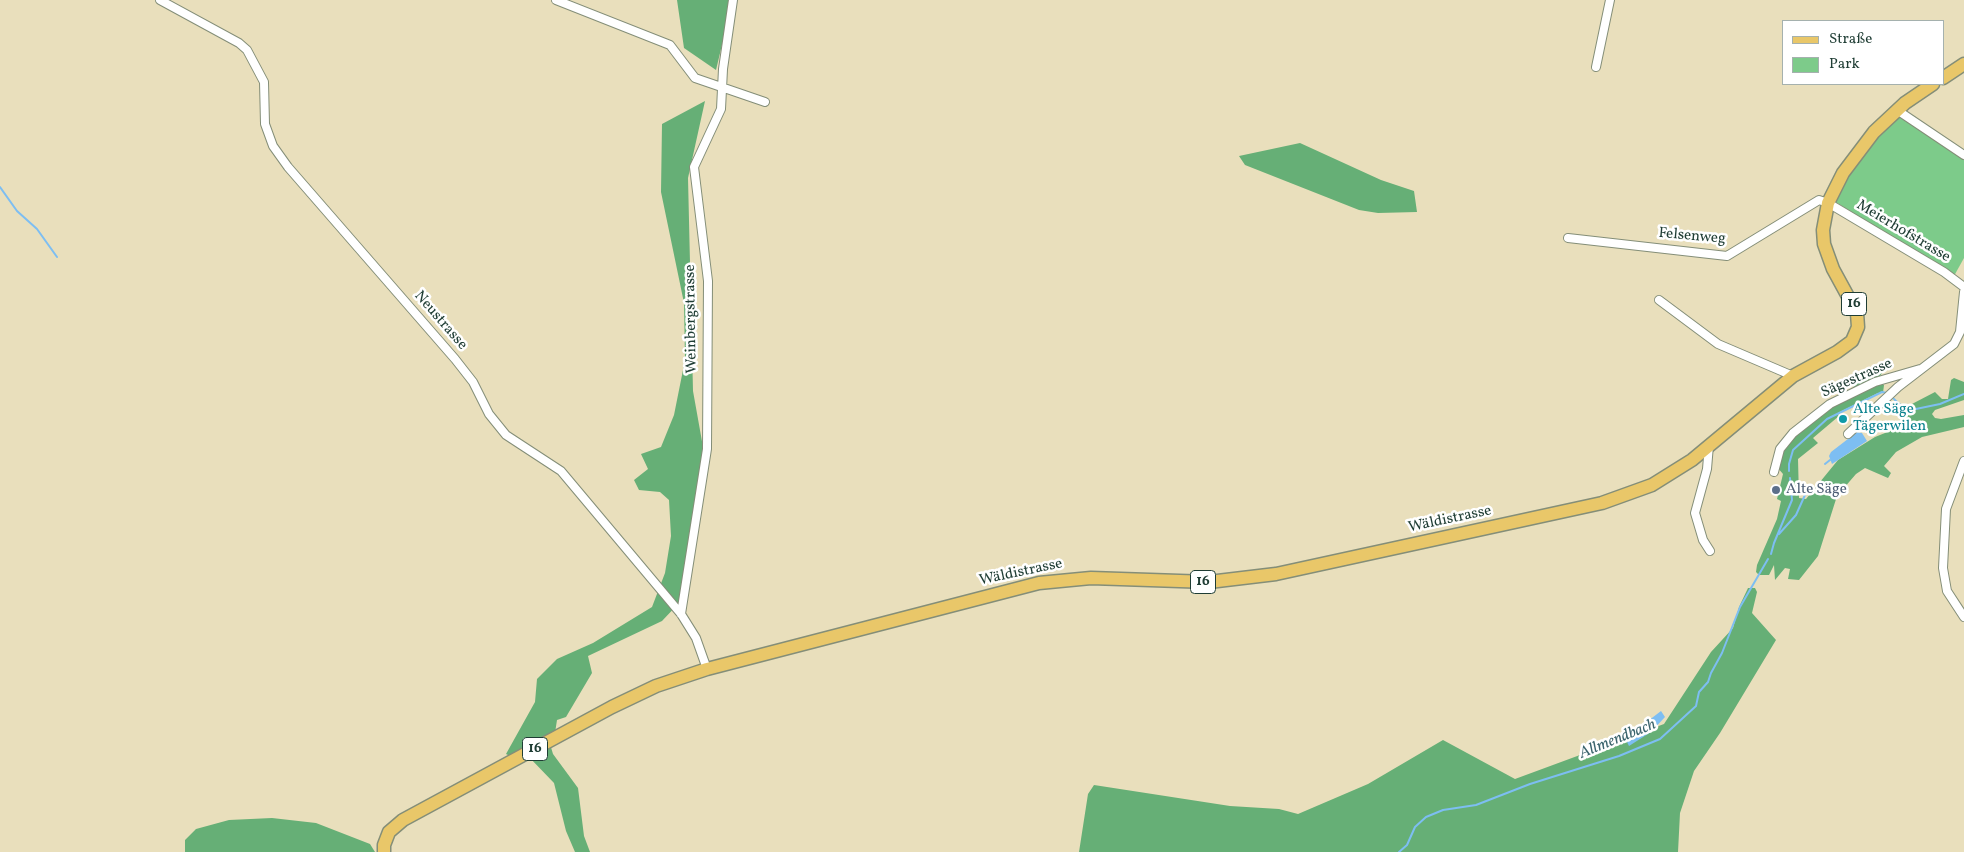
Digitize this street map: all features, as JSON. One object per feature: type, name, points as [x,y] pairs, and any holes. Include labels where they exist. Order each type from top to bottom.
[{"type":"main road","points":[[1944,77],[1964,64]]},
{"type":"main road","name":"Wäldistrasse","points":[[707,669],[1039,583],[1092,578],[1209,582],[1252,578],[1602,503],[1652,485],[1677,471],[1793,376],[1847,346],[1852,341],[1858,327],[1854,304],[1833,269],[1824,244],[1823,230],[1828,203],[1843,173],[1859,151],[1897,110],[1932,85]]},
{"type":"main road","name":"16","points":[[384,852],[384,845],[389,832],[403,820],[612,707],[656,686],[707,669]]},
{"type":"street","name":"Neustrasse","points":[[160,0],[239,43],[247,50],[264,82],[266,124],[273,146],[288,167],[455,359],[473,382],[489,414],[506,435],[562,471],[678,611],[696,638],[707,669]]},
{"type":"street","points":[[556,0],[670,45],[695,78],[765,102]]},
{"type":"street","name":"Weinbergstrasse","points":[[678,611],[707,449],[708,281],[694,167],[719,115],[734,0]]},
{"type":"street","points":[[1596,67],[1596,57],[1610,0]]},
{"type":"street","points":[[1897,110],[1964,155]]},
{"type":"street","name":"Felsenweg","points":[[1568,238],[1727,256],[1740,250],[1812,203],[1819,200],[1828,203]]},
{"type":"street","name":"Meierhofstrasse","points":[[1828,203],[1944,272],[1964,286]]},
{"type":"street","name":"Sägestrasse","points":[[1848,434],[1890,395],[1956,341],[1960,329],[1964,292]]},
{"type":"street","points":[[1659,300],[1718,344],[1793,376]]},
{"type":"street","name":"Sägestrasse","points":[[1774,472],[1780,449],[1793,433],[1830,404],[1875,382],[1924,367]]},
{"type":"street","points":[[1710,445],[1707,469],[1695,513],[1703,540],[1710,551]]},
{"type":"street","points":[[1964,461],[1946,508],[1943,568],[1948,592],[1964,617]]},
{"type":"green space","points":[[677,0],[730,0],[730,11],[716,70],[684,48]]},
{"type":"green space","points":[[705,101],[688,178],[693,391],[703,447],[680,602],[662,621],[588,656],[592,673],[566,717],[557,720],[555,733],[510,756],[506,754],[535,702],[537,679],[557,659],[593,643],[652,607],[665,573],[671,536],[669,500],[660,492],[639,490],[634,480],[648,469],[641,454],[661,447],[674,415],[685,360],[684,303],[661,192],[662,124]]},
{"type":"green space","points":[[1899,117],[1964,158],[1964,258],[1954,276],[1834,201],[1844,180],[1870,144]]},
{"type":"green space","points":[[1300,143],[1381,180],[1414,191],[1417,212],[1378,213],[1359,210],[1245,165],[1239,156]]},
{"type":"green space","points":[[1887,361],[1888,365],[1877,380],[1884,385],[1883,393],[1878,393],[1838,413],[1839,416],[1813,438],[1818,443],[1798,459],[1799,498],[1806,499],[1838,460],[1875,437],[1895,429],[1903,420],[1901,407],[1910,405],[1935,392],[1942,399],[1948,399],[1951,380],[1954,378],[1964,382],[1964,400],[1935,410],[1932,414],[1935,418],[1941,419],[1964,415],[1964,427],[1922,437],[1896,452],[1884,466],[1891,473],[1888,478],[1865,468],[1856,474],[1837,496],[1818,556],[1799,580],[1788,579],[1790,569],[1785,568],[1775,580],[1774,565],[1769,575],[1759,575],[1756,572],[1757,565],[1777,519],[1781,501],[1777,499],[1783,474],[1777,467],[1783,451],[1794,435],[1850,391],[1860,379]]},
{"type":"green space","points":[[1748,588],[1755,588],[1757,592],[1752,613],[1776,640],[1720,733],[1694,771],[1680,813],[1678,852],[1079,852],[1088,794],[1094,785],[1230,806],[1279,809],[1298,814],[1368,784],[1443,740],[1515,779],[1664,724],[1711,652],[1733,628],[1739,607]]},
{"type":"green space","points":[[550,744],[553,754],[578,788],[584,836],[590,852],[575,852],[566,831],[554,783],[528,756]]},
{"type":"green space","points":[[272,818],[316,823],[370,844],[375,852],[185,852],[185,840],[196,829],[229,820]]},
{"type":"water","points":[[1857,432],[1862,433],[1867,441],[1832,464],[1829,456],[1831,452]]},
{"type":"water","points":[[1661,711],[1665,717],[1651,732],[1629,746],[1627,742],[1631,734]]},
{"type":"waterway","points":[[0,187],[17,211],[37,229],[57,257]]},
{"type":"waterway","name":"Allmendbach","points":[[1789,471],[1793,450],[1827,419],[1882,392],[1887,393]]},
{"type":"waterway","name":"Allmendbach","points":[[1891,396],[1899,404],[1911,410],[1940,404],[1964,394]]},
{"type":"waterway","points":[[1825,464],[1830,460]]},
{"type":"waterway","name":"Allmendbach","points":[[1771,554],[1792,500],[1790,478]]},
{"type":"waterway","points":[[1779,534],[1796,515],[1809,486]]},
{"type":"waterway","name":"Allmendbach","points":[[1399,852],[1407,845],[1415,827],[1426,817],[1443,810],[1476,805],[1530,784],[1619,756],[1660,739],[1696,706],[1699,692],[1708,682],[1722,653],[1740,607],[1768,559]]},
{"type":"place","name":"Alte Säge Tägerwilen","points":[[1843,419]]},
{"type":"place","name":"Alte Säge","points":[[1776,490]]}]
